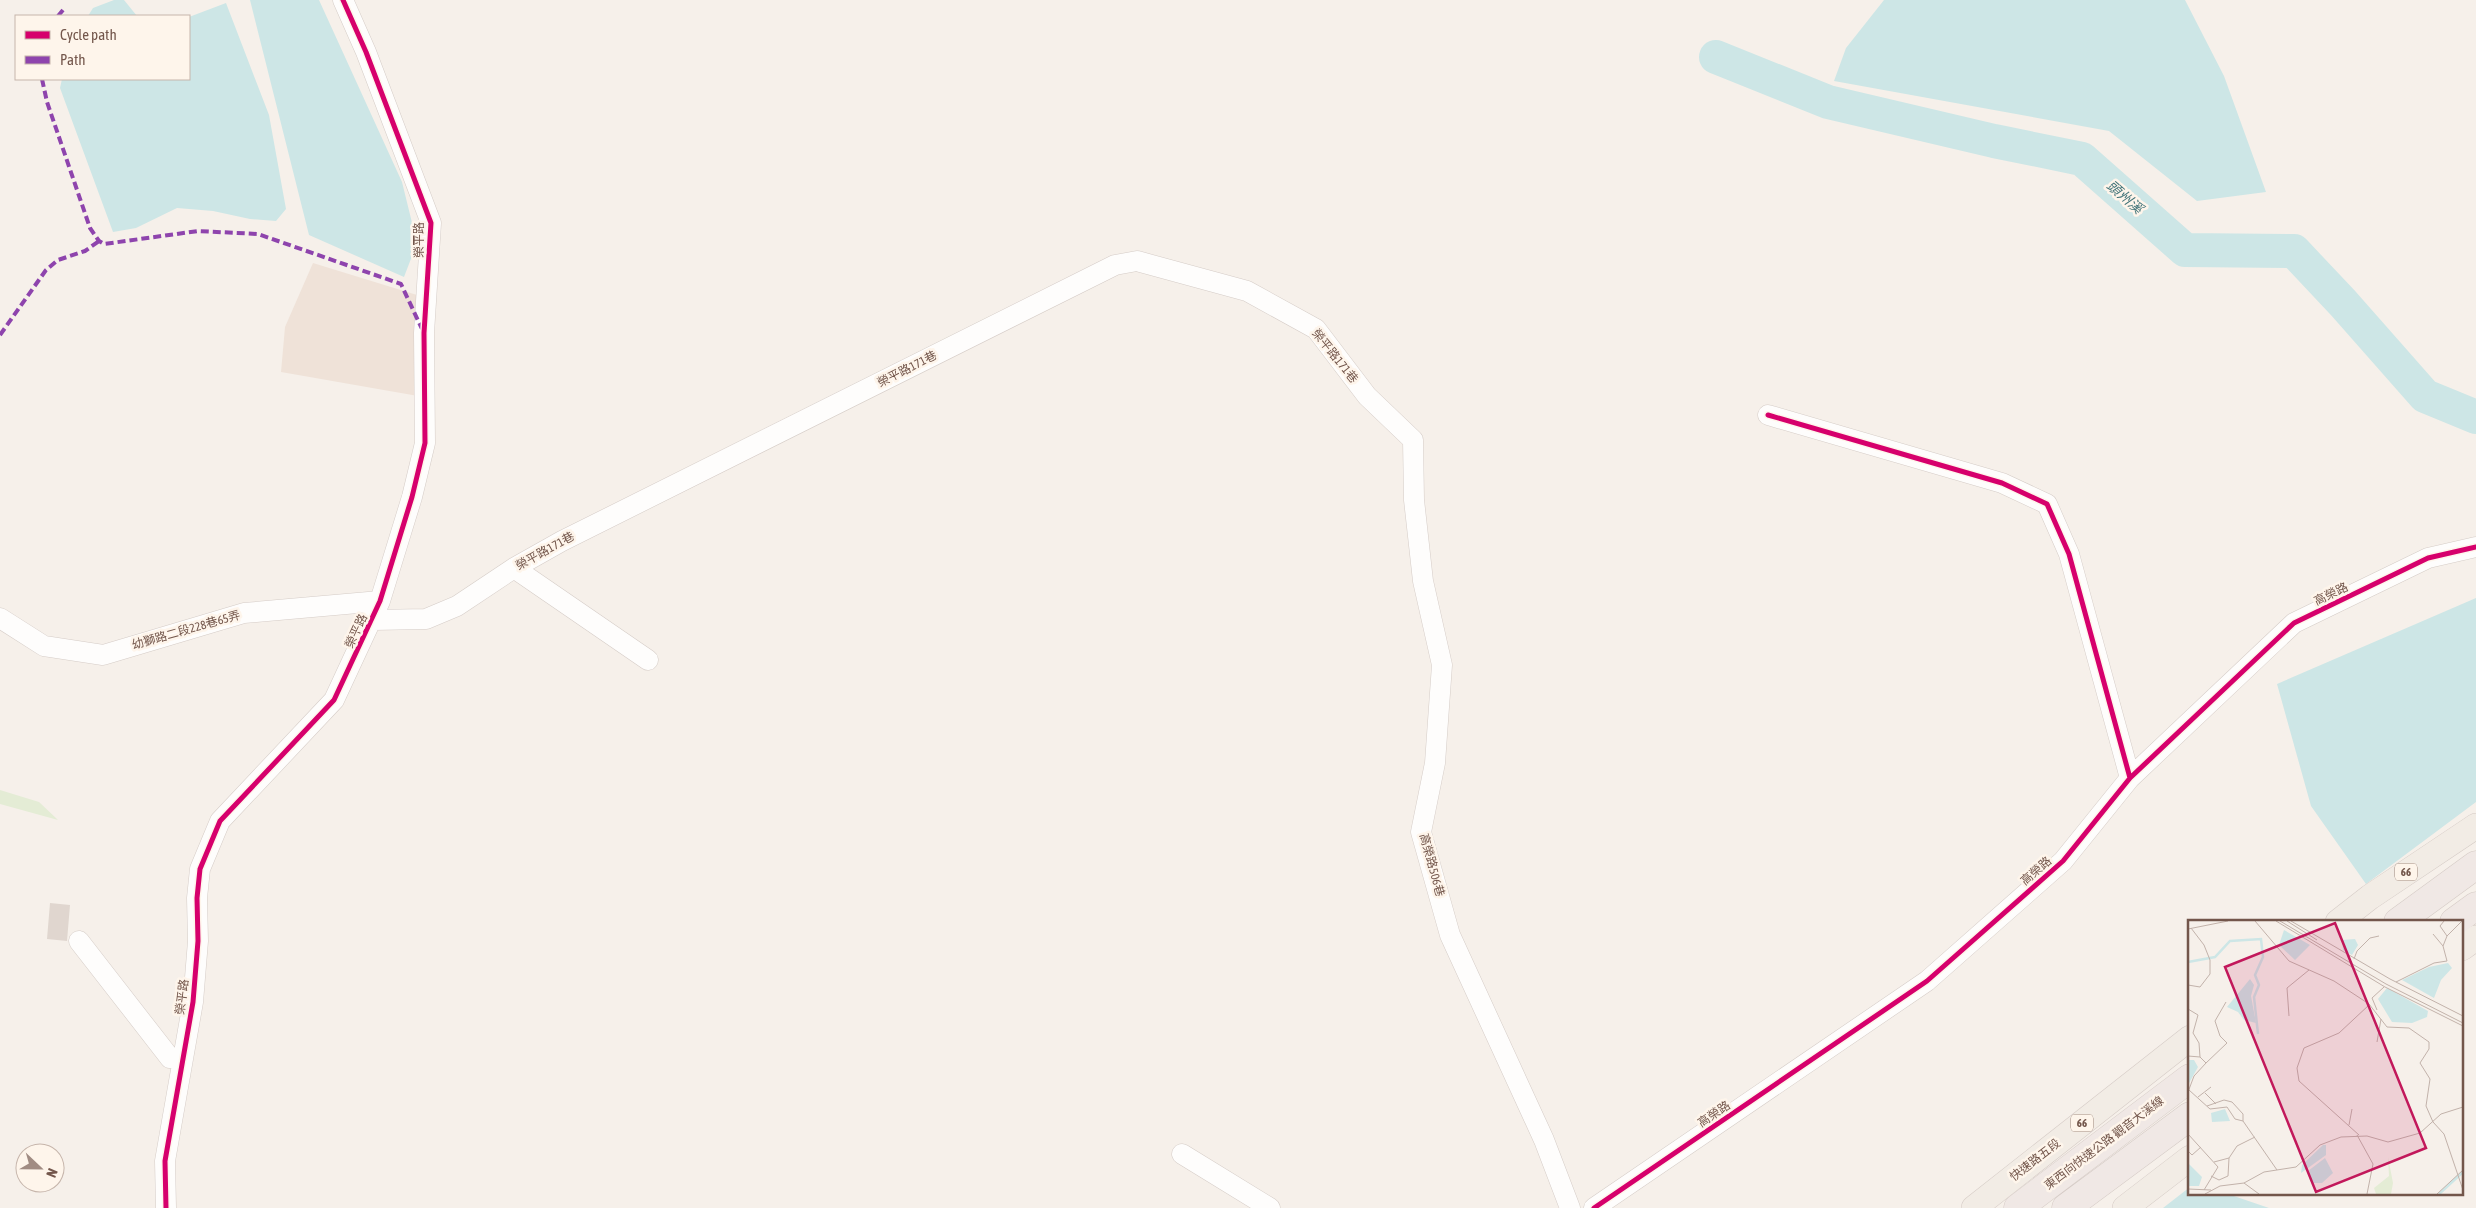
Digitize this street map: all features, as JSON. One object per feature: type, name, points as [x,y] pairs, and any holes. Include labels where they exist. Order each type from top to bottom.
[{"type":"highway","points":[[2401,920],[2476,865]]},
{"type":"highway","points":[[2457,920],[2476,906]]},
{"type":"highway","name":"東西向快速公路 觀音大溪線","points":[[2018,1208],[2188,1080]]},
{"type":"highway","points":[[2066,1208],[2188,1117]]},
{"type":"main road","name":"66","points":[[2341,920],[2370,897],[2476,826]]},
{"type":"main road","points":[[2464,947],[2476,938]]},
{"type":"main road","name":"快速路五段","points":[[1974,1208],[2188,1040]]},
{"type":"main road","points":[[2125,1208],[2188,1160]]},
{"type":"street","name":"榮平路","points":[[166,1208],[165,1161],[193,1002],[198,941],[197,898],[200,868],[220,821],[334,700],[373,620],[380,601],[412,497],[425,443],[424,333],[432,223],[366,52],[343,0]]},
{"type":"street","name":"榮平路171巷","points":[[373,620],[426,619],[457,606],[514,568],[571,536],[1115,265],[1137,261],[1247,291],[1316,330],[1367,396],[1413,440]]},
{"type":"street","points":[[1768,414],[2002,483],[2047,504],[2069,554],[2130,778]]},
{"type":"street","name":"高榮路506巷","points":[[1413,440],[1414,500],[1423,581],[1442,665],[1435,763],[1421,832],[1450,935],[1544,1140],[1570,1208]]},
{"type":"street","name":"高榮路","points":[[1594,1208],[1926,981],[2063,861],[2130,778],[2294,623],[2428,558],[2476,547]]},
{"type":"street","points":[[514,568],[648,660]]},
{"type":"street","name":"幼獅路二段228巷65弄","points":[[0,618],[44,646],[103,655],[244,613],[380,601]]},
{"type":"street","points":[[79,941],[170,1058],[183,1059]]},
{"type":"street","points":[[1182,1154],[1270,1208]]},
{"type":"shaded area","points":[[313,263],[417,295],[418,396],[281,372],[285,327]]},
{"type":"green space","points":[[0,790],[39,802],[58,820],[0,804]]},
{"type":"water","points":[[114,0],[124,0],[136,15],[89,15],[93,8]]},
{"type":"water","points":[[250,0],[319,0],[402,182],[417,243],[404,277],[309,235]]},
{"type":"water","points":[[1884,0],[2185,0],[2224,76],[2266,192],[2197,201],[2109,131],[1834,81],[1846,48]]},
{"type":"water","points":[[226,3],[269,115],[286,209],[276,221],[250,219],[213,211],[177,208],[136,228],[113,232],[60,88],[62,80],[190,80],[190,17]]},
{"type":"water","points":[[2476,598],[2476,802],[2366,884],[2311,806],[2277,684]]},
{"type":"water","points":[[2188,1189],[2188,1196],[2234,1196],[2269,1208],[2163,1208]]},
{"type":"building","points":[[50,903],[70,905],[67,941],[47,939]]},
{"type":"waterway","name":"頭州溪","points":[[1716,57],[1828,102],[1994,141],[2082,159],[2185,250],[2294,251],[2425,396],[2476,417]]},
{"type":"marked path","points":[[59,15],[63,10]]},
{"type":"marked path","points":[[42,80],[47,102],[90,228],[99,241],[104,244],[198,231],[258,234],[401,284],[422,329]]},
{"type":"marked path","points":[[0,335],[46,270],[58,260],[85,251],[99,241]]},
{"type":"cycle path","points":[[166,1208],[165,1161],[193,1002],[198,941],[197,898],[200,869],[220,821],[334,700],[380,601],[412,497],[425,443],[424,333],[431,223],[366,52],[343,0]]},
{"type":"cycle path","points":[[1768,415],[2002,483],[2047,504],[2069,554],[2130,778]]},
{"type":"cycle path","points":[[1594,1208],[1927,981],[2063,861],[2130,778],[2294,623],[2428,558],[2476,547]]}]
